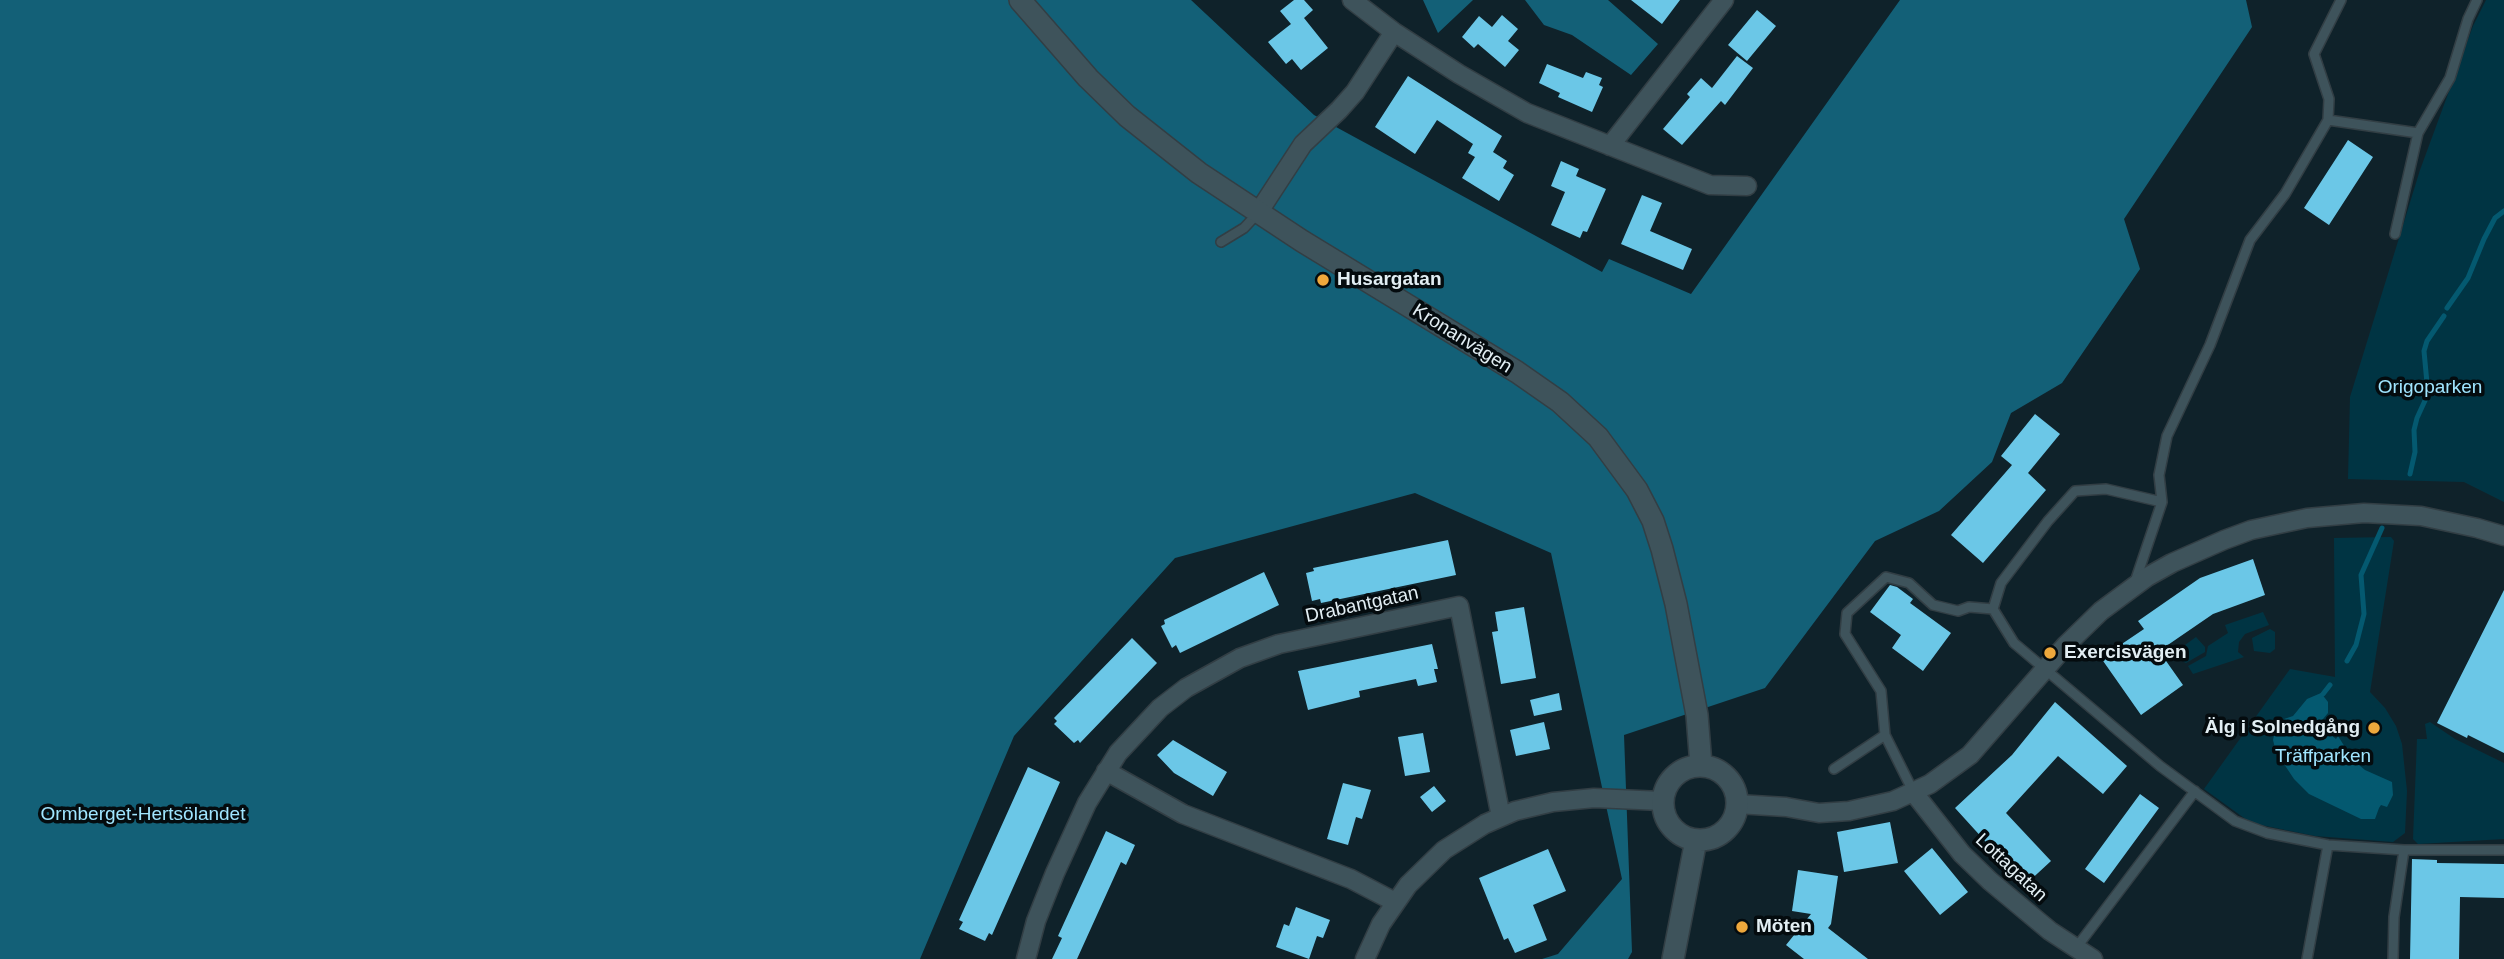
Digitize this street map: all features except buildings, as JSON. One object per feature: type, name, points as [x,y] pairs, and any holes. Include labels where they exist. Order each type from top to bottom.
[{"type":"street","name":"Kronanvägen","points":[[1020,0],[1088,78],[1127,116],[1199,173],[1258,213],[1508,367],[1560,402],[1598,437],[1637,489],[1662,549],[1676,604],[1697,715],[1701,765]]},
{"type":"street","points":[[1352,0],[1394,32],[1508,104],[1710,186],[1747,186]]},
{"type":"street","points":[[1611,146],[1724,0]]},
{"type":"street","points":[[1258,213],[1303,144],[1355,92],[1394,32]]},
{"type":"street","points":[[1737,804],[1786,807],[1819,813],[1878,805],[1914,793],[1947,774],[1970,755],[2080,631],[2133,587],[2172,563],[2224,540],[2270,525],[2307,518],[2364,513],[2450,521],[2504,536]]},
{"type":"street","name":"Drabantgatan","points":[[1026,959],[1048,890],[1087,803],[1106,771],[1136,732],[1160,708],[1194,683],[1240,658],[1290,641],[1458,606],[1501,817]]},
{"type":"street","points":[[1701,765],[1725,775],[1734,789],[1737,804],[1732,821],[1721,834],[1706,840],[1696,840],[1674,831],[1665,817],[1662,801],[1667,784],[1672,778],[1686,768],[1701,765]]},
{"type":"street","points":[[1106,771],[1183,814],[1351,879],[1395,902]]},
{"type":"street","name":"Lottagatan","points":[[1914,793],[1954,844],[1990,881],[2050,931],[2093,959]]},
{"type":"street","points":[[1365,959],[1381,923],[1416,875],[1444,850],[1471,832],[1529,807],[1566,800],[1594,798],[1662,801]]},
{"type":"street","points":[[1673,959],[1696,840]]},
{"type":"lane","points":[[2133,587],[2162,502],[2159,475],[2167,436],[2210,345],[2250,240],[2285,194],[2328,120],[2329,99],[2314,54],[2341,0]]},
{"type":"lane","points":[[2395,234],[2418,133],[2450,78],[2468,19],[2477,0]]},
{"type":"lane","points":[[2328,120],[2418,133]]},
{"type":"lane","points":[[1221,242],[1244,228],[1258,213]]},
{"type":"lane","points":[[2162,502],[2106,489],[2075,491],[2048,521],[2001,583],[1993,609],[2014,643],[2160,766],[2235,821],[2267,833],[2329,845],[2404,850],[2504,850]]},
{"type":"lane","points":[[1914,793],[1885,735],[1881,691],[1845,634],[1847,613],[1886,577],[1909,583],[1933,605],[1958,611],[1969,607],[1993,609]]},
{"type":"lane","points":[[1834,769],[1885,735]]},
{"type":"lane","points":[[2076,948],[2195,791]]},
{"type":"lane","points":[[2308,959],[2329,845]]},
{"type":"lane","points":[[2393,959],[2394,917],[2404,850]]},
{"type":"green space","name":"Ormberget-Hertsölandet","points":[[0,0],[1191,0],[1314,115],[1602,272],[1609,259],[1691,294],[1900,0],[2246,0],[2252,27],[2124,219],[2140,269],[2062,383],[2011,413],[1992,462],[1939,511],[1875,541],[1765,688],[1624,735],[1632,952],[1628,959],[1542,959],[1558,954],[1622,879],[1551,553],[1415,493],[1175,558],[1014,736],[920,959],[0,959]]},
{"type":"green space","points":[[1423,0],[1473,0],[1438,33]]},
{"type":"green space","points":[[1525,0],[1608,0],[1658,44],[1631,75],[1572,35],[1544,25]]},
{"type":"green space","name":"Origoparken","points":[[2486,0],[2504,0],[2504,502],[2464,482],[2348,479],[2350,397],[2420,170],[2473,26]]},
{"type":"green space","name":"Träffparken","points":[[2391,537],[2394,541],[2370,692],[2385,708],[2396,726],[2402,744],[2407,791],[2405,833],[2393,842],[2315,836],[2251,823],[2204,789],[2290,669],[2335,677],[2334,538]]},
{"type":"green space","points":[[2263,612],[2269,625],[2245,634],[2239,642],[2238,652],[2244,657],[2193,674],[2188,666],[2206,656],[2208,646],[2228,633],[2225,625]]},
{"type":"green space","points":[[2270,629],[2275,632],[2275,649],[2270,653],[2254,651],[2252,638]]},
{"type":"green space","points":[[2196,637],[2205,647],[2205,652],[2186,663],[2174,653]]},
{"type":"green space","points":[[2430,722],[2455,739],[2504,763],[2504,839],[2418,844],[2413,839],[2417,739],[2427,739],[2425,724]]},
{"type":"shaded area","points":[[2321,693],[2328,702],[2328,713],[2318,725],[2336,739],[2338,736],[2353,760],[2365,770],[2392,782],[2393,795],[2387,807],[2381,805],[2375,819],[2361,819],[2309,794],[2294,779],[2276,752],[2273,740],[2275,731],[2284,719],[2293,716],[2307,699]]},
{"type":"waterway","points":[[2447,308],[2468,278],[2495,218],[2504,211]]},
{"type":"waterway","points":[[2410,474],[2415,452],[2414,430],[2428,394],[2424,351],[2427,341],[2444,316]]},
{"type":"waterway","points":[[2347,661],[2356,645],[2364,614],[2361,575],[2382,528]]},
{"type":"waterway","points":[[2323,694],[2330,685]]},
{"type":"place","name":"Husargatan","points":[[1323,280]]},
{"type":"place","name":"Exercisvägen","points":[[2050,653]]},
{"type":"place","name":"Älg i Solnedgång","points":[[2374,728]]},
{"type":"place","name":"Möten","points":[[1742,927]]}]
